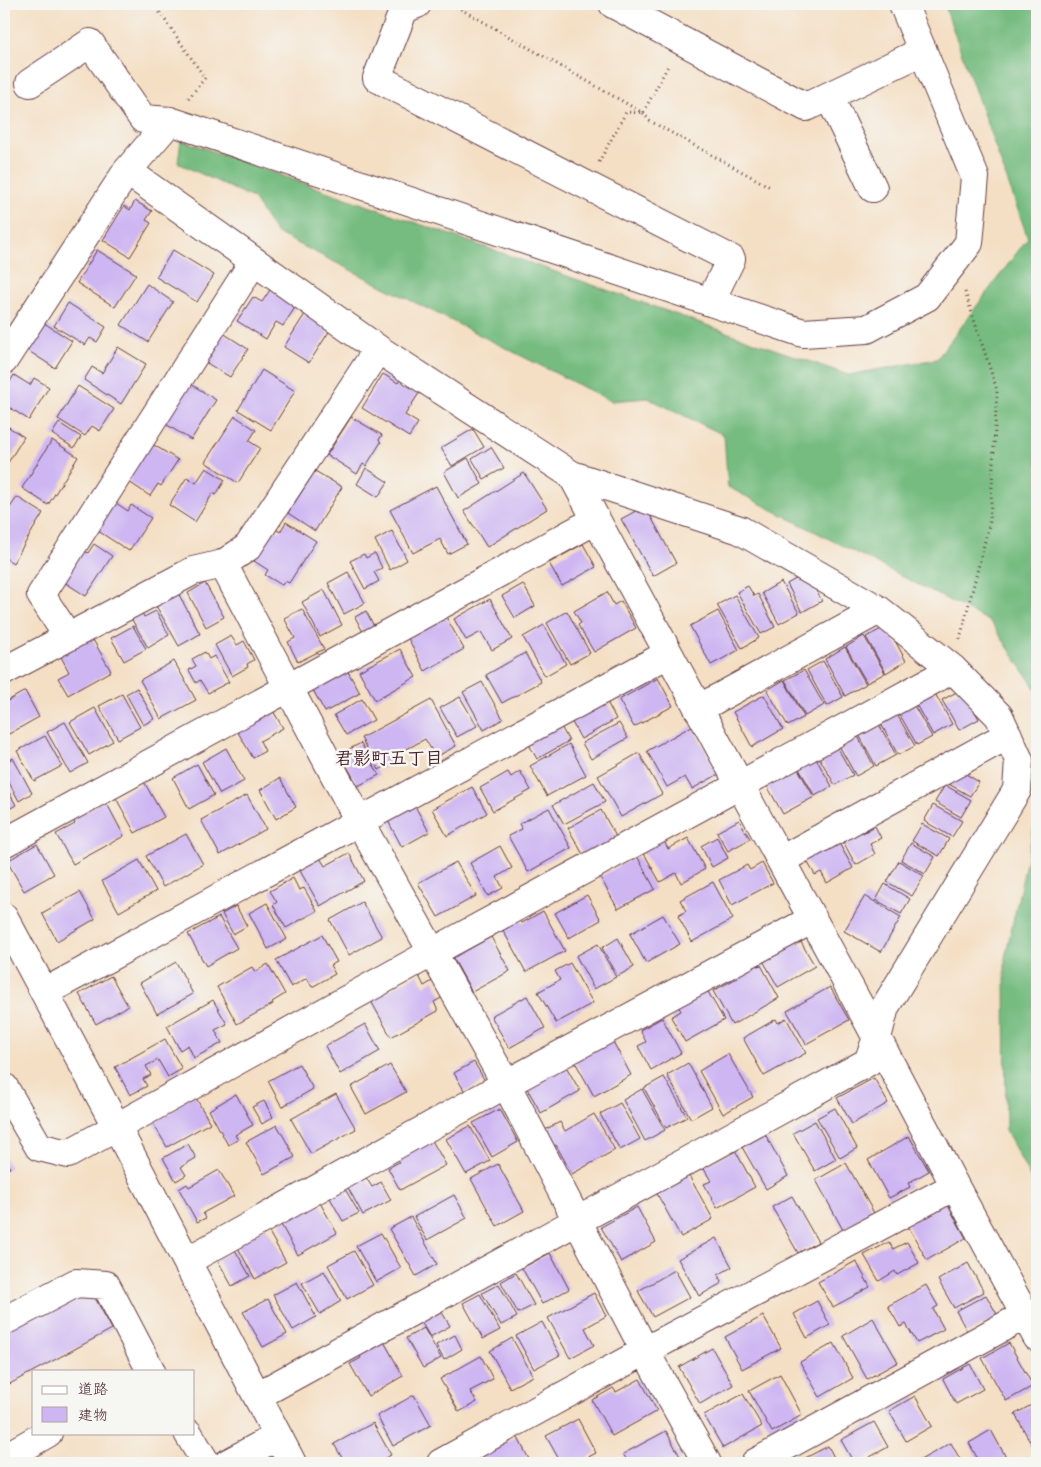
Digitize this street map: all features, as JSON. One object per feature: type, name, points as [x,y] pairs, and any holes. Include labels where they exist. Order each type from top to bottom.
[{"type":"street","points":[[612,4],[806,107],[923,51]]},
{"type":"street","points":[[30,82],[90,42],[143,118],[170,121],[803,333],[867,329],[927,297],[969,243],[975,178],[903,4]]},
{"type":"street","points":[[407,5],[377,78],[731,259],[710,302]]},
{"type":"street","points":[[830,96],[873,188]]},
{"type":"street","points":[[4,360],[127,171],[170,121]]},
{"type":"street","points":[[127,171],[378,350],[572,475],[740,530],[879,610],[953,668],[999,716],[1019,760],[1017,790],[885,1007],[877,1038],[868,1062],[257,1396]]},
{"type":"street","points":[[68,637],[41,595],[254,261]]},
{"type":"street","points":[[4,671],[193,571],[223,564],[248,547],[378,350]]},
{"type":"street","points":[[572,475],[1031,1326],[755,1463]]},
{"type":"street","points":[[4,843],[596,520]]},
{"type":"street","points":[[223,564],[360,820],[506,1084],[645,1351],[707,1463]]},
{"type":"street","points":[[698,708],[879,610]]},
{"type":"street","points":[[45,992],[668,654]]},
{"type":"street","points":[[6,1094],[39,1147],[68,1154],[953,668]]},
{"type":"street","points":[[780,860],[1008,735]]},
{"type":"street","points":[[4,917],[116,1126],[292,1463]]},
{"type":"street","points":[[187,1261],[506,1084],[813,919]]},
{"type":"street","points":[[441,1463],[645,1351],[955,1186]]},
{"type":"street","points":[[4,1322],[76,1283],[106,1285],[150,1370]]},
{"type":"street","points":[[4,1458],[46,1434]]},
{"type":"street","points":[[189,1434],[206,1463]]},
{"type":"street","points":[[228,1463],[278,1436]]},
{"type":"path","points":[[154,4],[205,78],[170,121]]},
{"type":"path","points":[[452,4],[643,113],[650,122],[770,187]]},
{"type":"path","points":[[643,113],[682,41]]},
{"type":"path","points":[[587,185],[626,112],[643,113]]},
{"type":"path","points":[[953,668],[990,521],[997,390],[964,289]]},
{"type":"green space","points":[[944,4],[1037,4],[1037,691],[991,622],[728,487],[724,435],[648,398],[611,401],[275,232],[253,198],[178,163],[181,140],[848,375],[937,359],[1028,238]]},
{"type":"green space","points":[[1037,814],[1037,1191],[1006,1130],[1005,958]]},
{"type":"building","points":[[135,201],[152,211],[146,220],[151,223],[130,257],[103,240],[124,206],[130,210]]},
{"type":"building","points":[[97,250],[136,274],[115,307],[77,283]]},
{"type":"building","points":[[173,250],[214,275],[197,302],[156,277]]},
{"type":"building","points":[[147,284],[173,302],[148,342],[121,325]]},
{"type":"building","points":[[270,290],[296,306],[283,326],[276,322],[266,339],[237,321],[253,297],[262,302]]},
{"type":"building","points":[[68,303],[106,327],[97,342],[90,338],[85,345],[54,326]]},
{"type":"building","points":[[305,314],[330,330],[309,363],[284,347]]},
{"type":"building","points":[[44,323],[72,341],[55,368],[27,350]]},
{"type":"building","points":[[223,333],[248,349],[230,377],[205,362]]},
{"type":"building","points":[[118,347],[146,364],[121,404],[84,380],[92,367],[102,373]]},
{"type":"building","points":[[262,370],[295,391],[271,430],[238,410]]},
{"type":"building","points":[[383,374],[398,383],[401,378],[421,390],[405,415],[418,423],[409,437],[362,408]]},
{"type":"building","points":[[14,375],[30,385],[34,378],[49,387],[29,420],[4,404],[4,391]]},
{"type":"building","points":[[186,381],[216,400],[191,440],[161,421]]},
{"type":"building","points":[[78,386],[114,409],[100,431],[92,426],[85,436],[58,419]]},
{"type":"building","points":[[235,416],[256,430],[249,441],[260,448],[238,483],[205,462]]},
{"type":"building","points":[[351,417],[382,435],[379,440],[381,442],[366,466],[363,464],[357,474],[327,455]]},
{"type":"building","points":[[59,423],[81,437],[74,448],[52,434]]},
{"type":"building","points":[[4,424],[24,437],[4,469]]},
{"type":"building","points":[[473,429],[484,447],[452,466],[441,448]]},
{"type":"building","points":[[52,440],[78,457],[48,505],[22,488]]},
{"type":"building","points":[[149,442],[178,460],[161,486],[158,484],[150,496],[129,482]]},
{"type":"building","points":[[491,447],[504,468],[484,479],[472,459]]},
{"type":"building","points":[[468,458],[482,484],[458,498],[444,472]]},
{"type":"building","points":[[206,468],[225,480],[216,495],[213,493],[195,522],[169,505],[187,477],[196,483]]},
{"type":"building","points":[[366,468],[388,482],[378,497],[357,484]]},
{"type":"building","points":[[315,471],[342,487],[315,531],[288,513]]},
{"type":"building","points":[[524,473],[547,509],[487,547],[464,511]]},
{"type":"building","points":[[436,486],[467,544],[448,554],[440,539],[413,553],[390,510]]},
{"type":"building","points":[[17,497],[43,513],[13,563],[4,557],[4,517]]},
{"type":"building","points":[[113,501],[128,511],[131,505],[151,518],[129,551],[95,529]]},
{"type":"building","points":[[645,506],[676,563],[653,576],[621,519]]},
{"type":"building","points":[[286,522],[316,541],[289,583],[285,581],[282,585],[265,575],[268,570],[254,561],[274,528],[280,532]]},
{"type":"building","points":[[392,531],[407,560],[390,570],[375,540]]},
{"type":"building","points":[[94,544],[112,556],[86,596],[61,580],[81,549],[88,553]]},
{"type":"building","points":[[583,544],[596,567],[562,586],[549,563]]},
{"type":"building","points":[[375,553],[382,568],[374,572],[379,581],[365,589],[350,561],[364,554],[366,558]]},
{"type":"building","points":[[348,572],[365,603],[344,614],[328,583]]},
{"type":"building","points":[[806,573],[822,601],[802,612],[787,584]]},
{"type":"building","points":[[781,582],[799,613],[779,624],[762,593]]},
{"type":"building","points":[[205,583],[224,617],[206,627],[188,593]]},
{"type":"building","points":[[523,584],[535,606],[515,618],[502,596]]},
{"type":"building","points":[[748,586],[754,596],[758,594],[775,627],[761,634],[737,592]]},
{"type":"building","points":[[324,590],[342,625],[320,637],[302,602]]},
{"type":"building","points":[[177,591],[200,634],[179,646],[155,604]]},
{"type":"building","points":[[607,592],[614,605],[621,601],[636,628],[594,652],[578,625],[581,623],[574,611]]},
{"type":"building","points":[[735,595],[759,638],[742,648],[717,605]]},
{"type":"building","points":[[490,599],[512,639],[492,650],[481,632],[466,640],[454,619]]},
{"type":"building","points":[[302,609],[324,649],[298,662],[288,642],[295,638],[284,618]]},
{"type":"building","points":[[156,611],[169,635],[148,648],[131,618],[142,613],[144,617]]},
{"type":"building","points":[[366,611],[375,628],[364,634],[355,617]]},
{"type":"building","points":[[567,611],[590,653],[570,664],[547,623]]},
{"type":"building","points":[[718,611],[739,650],[711,665],[690,626]]},
{"type":"building","points":[[446,617],[464,649],[425,671],[408,638]]},
{"type":"building","points":[[544,625],[566,664],[545,676],[523,637]]},
{"type":"building","points":[[133,626],[146,649],[124,661],[111,638]]},
{"type":"building","points":[[887,626],[906,661],[886,673],[866,637]]},
{"type":"building","points":[[231,636],[237,645],[244,641],[254,660],[247,664],[248,667],[232,676],[215,645]]},
{"type":"building","points":[[864,636],[885,673],[867,683],[846,647]]},
{"type":"building","points":[[92,638],[111,671],[68,695],[58,678],[69,672],[60,655]]},
{"type":"building","points":[[845,647],[866,684],[845,696],[825,659]]},
{"type":"building","points":[[400,649],[416,677],[375,700],[359,671]]},
{"type":"building","points":[[205,652],[209,659],[214,656],[229,682],[208,693],[200,680],[196,683],[189,670],[196,666],[192,659]]},
{"type":"building","points":[[525,653],[541,682],[502,703],[486,675]]},
{"type":"building","points":[[174,661],[196,700],[161,719],[140,680]]},
{"type":"building","points":[[823,661],[843,697],[827,706],[807,670]]},
{"type":"building","points":[[347,670],[360,693],[325,712],[313,690]]},
{"type":"building","points":[[804,670],[824,705],[805,716],[785,680]]},
{"type":"building","points":[[658,678],[673,706],[634,727],[619,700]]},
{"type":"building","points":[[784,680],[804,717],[788,726],[767,690]]},
{"type":"building","points":[[482,682],[503,719],[484,730],[463,692]]},
{"type":"building","points":[[137,688],[154,719],[143,725],[126,694]]},
{"type":"building","points":[[962,689],[979,719],[959,730],[942,700]]},
{"type":"building","points":[[933,690],[952,724],[933,735],[914,701]]},
{"type":"building","points":[[25,691],[39,717],[9,734],[4,725],[4,703]]},
{"type":"building","points":[[122,694],[140,727],[118,739],[99,706]]},
{"type":"building","points":[[764,695],[783,729],[752,747],[733,712]]},
{"type":"building","points":[[460,697],[477,726],[457,737],[440,708]]},
{"type":"building","points":[[362,699],[374,720],[346,735],[334,715]]},
{"type":"building","points":[[431,700],[456,746],[436,757],[425,739],[398,754],[400,758],[379,770],[361,738]]},
{"type":"building","points":[[607,702],[616,719],[581,739],[567,713]]},
{"type":"building","points":[[912,702],[932,737],[917,745],[897,710]]},
{"type":"building","points":[[95,708],[113,741],[89,755],[70,722]]},
{"type":"building","points":[[272,709],[283,728],[260,741],[265,751],[253,758],[236,729]]},
{"type":"building","points":[[895,711],[915,746],[898,755],[879,720]]},
{"type":"building","points":[[877,721],[896,755],[876,766],[857,731]]},
{"type":"building","points":[[65,722],[88,763],[70,773],[47,732]]},
{"type":"building","points":[[559,723],[569,741],[537,759],[527,741]]},
{"type":"building","points":[[619,723],[628,738],[591,759],[582,743]]},
{"type":"building","points":[[692,726],[719,774],[692,789],[685,777],[667,787],[647,751]]},
{"type":"building","points":[[855,731],[874,766],[856,776],[837,742]]},
{"type":"building","points":[[45,736],[62,766],[34,781],[17,751]]},
{"type":"building","points":[[834,742],[853,775],[835,785],[816,752]]},
{"type":"building","points":[[361,743],[379,775],[358,786],[340,754]]},
{"type":"building","points":[[569,744],[586,775],[547,796],[530,766]]},
{"type":"building","points":[[226,748],[244,781],[220,794],[202,762]]},
{"type":"building","points":[[639,753],[662,794],[621,817],[598,776]]},
{"type":"building","points":[[13,758],[32,793],[19,801],[4,773],[4,763]]},
{"type":"building","points":[[816,759],[832,786],[815,796],[799,769]]},
{"type":"building","points":[[197,764],[214,795],[189,809],[173,778]]},
{"type":"building","points":[[956,768],[979,782],[970,796],[947,783]]},
{"type":"building","points":[[798,769],[814,797],[783,814],[767,786]]},
{"type":"building","points":[[520,771],[531,790],[493,811],[480,788],[508,772],[511,777]]},
{"type":"building","points":[[280,778],[296,807],[276,819],[260,790]]},
{"type":"building","points":[[144,782],[164,817],[135,833],[116,798]]},
{"type":"building","points":[[594,782],[605,802],[564,824],[553,805]]},
{"type":"building","points":[[4,783],[16,805],[4,812]]},
{"type":"building","points":[[945,785],[971,800],[961,817],[935,802]]},
{"type":"building","points":[[472,787],[487,813],[447,836],[432,809]]},
{"type":"building","points":[[247,795],[266,829],[220,855],[201,820]]},
{"type":"building","points":[[105,800],[124,836],[73,864],[56,834],[75,824],[73,819]]},
{"type":"building","points":[[414,804],[429,832],[402,847],[387,819]]},
{"type":"building","points":[[933,805],[962,821],[952,837],[924,821]]},
{"type":"building","points":[[549,808],[571,848],[528,872],[508,836],[522,829],[519,824]]},
{"type":"building","points":[[601,810],[618,840],[585,858],[568,828]]},
{"type":"building","points":[[739,820],[750,839],[728,851],[717,832]]},
{"type":"building","points":[[922,824],[949,839],[939,856],[912,841]]},
{"type":"building","points":[[875,826],[881,838],[870,844],[875,854],[856,865],[841,838],[860,828],[863,833]]},
{"type":"building","points":[[186,834],[203,864],[163,887],[146,856]]},
{"type":"building","points":[[662,837],[668,849],[688,838],[705,869],[681,883],[676,873],[660,882],[641,848]]},
{"type":"building","points":[[717,837],[728,858],[712,867],[701,846]]},
{"type":"building","points":[[836,838],[853,868],[827,883],[821,872],[815,875],[804,856]]},
{"type":"building","points":[[911,843],[935,857],[925,874],[901,860]]},
{"type":"building","points":[[37,844],[54,874],[24,891],[7,861]]},
{"type":"building","points":[[500,846],[512,868],[497,877],[503,888],[488,896],[470,863]]},
{"type":"building","points":[[349,853],[364,881],[320,906],[299,869],[320,858],[325,866]]},
{"type":"building","points":[[637,856],[655,889],[618,909],[600,877]]},
{"type":"building","points":[[139,860],[156,891],[119,912],[102,881]]},
{"type":"building","points":[[899,861],[924,876],[912,896],[887,882]]},
{"type":"building","points":[[456,862],[476,896],[438,917],[418,883]]},
{"type":"building","points":[[762,863],[773,883],[732,905],[719,880],[747,865],[750,870]]},
{"type":"building","points":[[293,878],[299,890],[304,888],[317,911],[286,928],[273,905],[277,902],[270,891]]},
{"type":"building","points":[[713,882],[733,919],[692,942],[678,916],[686,911],[680,900]]},
{"type":"building","points":[[885,884],[910,899],[901,914],[876,900]]},
{"type":"building","points":[[80,892],[95,919],[57,941],[42,913]]},
{"type":"building","points":[[587,895],[601,920],[569,938],[555,913]]},
{"type":"building","points":[[865,896],[901,917],[881,952],[844,931]]},
{"type":"building","points":[[362,902],[382,937],[349,955],[330,920]]},
{"type":"building","points":[[267,903],[287,939],[268,949],[249,913]]},
{"type":"building","points":[[236,906],[247,926],[233,934],[222,914]]},
{"type":"building","points":[[543,911],[565,951],[526,972],[500,925],[518,915],[522,923]]},
{"type":"building","points":[[663,915],[680,944],[646,963],[630,934]]},
{"type":"building","points":[[219,917],[237,948],[206,966],[188,934]]},
{"type":"building","points":[[322,935],[337,962],[330,965],[335,974],[312,987],[307,978],[291,987],[276,960]]},
{"type":"building","points":[[491,937],[510,971],[472,992],[453,958]]},
{"type":"building","points":[[618,938],[634,967],[618,976],[602,948]]},
{"type":"building","points":[[799,939],[815,966],[778,987],[762,959]]},
{"type":"building","points":[[598,944],[616,977],[594,989],[576,956]]},
{"type":"building","points":[[176,962],[193,994],[157,1014],[140,983]]},
{"type":"building","points":[[570,963],[593,1003],[556,1023],[538,992],[560,980],[555,971]]},
{"type":"building","points":[[757,963],[758,966],[761,965],[779,998],[732,1025],[713,991],[737,978],[736,974]]},
{"type":"building","points":[[268,964],[285,994],[272,1002],[273,1004],[237,1024],[217,987],[252,967],[255,972]]},
{"type":"building","points":[[418,974],[424,986],[434,980],[443,997],[434,1002],[438,1011],[391,1037],[371,1001]]},
{"type":"building","points":[[111,976],[128,1006],[96,1024],[79,994]]},
{"type":"building","points":[[830,987],[849,1020],[806,1044],[787,1011]]},
{"type":"building","points":[[706,988],[724,1020],[685,1042],[671,1017],[681,1011],[677,1004]]},
{"type":"building","points":[[527,996],[545,1028],[509,1048],[491,1016]]},
{"type":"building","points":[[213,1000],[227,1024],[215,1030],[222,1043],[194,1058],[188,1045],[180,1050],[167,1026]]},
{"type":"building","points":[[662,1018],[681,1053],[651,1070],[638,1046],[646,1042],[640,1030]]},
{"type":"building","points":[[786,1018],[806,1053],[764,1076],[743,1038],[776,1019],[778,1023]]},
{"type":"building","points":[[365,1024],[380,1051],[340,1074],[325,1046]]},
{"type":"building","points":[[611,1038],[631,1075],[594,1096],[574,1060]]},
{"type":"building","points":[[165,1039],[182,1069],[168,1077],[158,1060],[146,1066],[151,1075],[143,1079],[147,1086],[130,1095],[115,1067]]},
{"type":"building","points":[[728,1054],[753,1097],[723,1114],[699,1071]]},
{"type":"building","points":[[563,1061],[580,1091],[541,1113],[524,1083]]},
{"type":"building","points":[[474,1062],[485,1081],[465,1092],[454,1073]]},
{"type":"building","points":[[688,1063],[712,1107],[691,1119],[667,1075]]},
{"type":"building","points":[[299,1064],[313,1089],[282,1107],[268,1081]]},
{"type":"building","points":[[390,1065],[406,1092],[366,1114],[351,1087]]},
{"type":"building","points":[[664,1077],[687,1117],[666,1128],[644,1088]]},
{"type":"building","points":[[874,1078],[888,1103],[852,1124],[837,1098]]},
{"type":"building","points":[[642,1089],[665,1130],[645,1141],[623,1100]]},
{"type":"building","points":[[192,1091],[210,1123],[167,1147],[153,1123],[173,1111]]},
{"type":"building","points":[[236,1094],[253,1125],[235,1135],[238,1140],[228,1145],[209,1110]]},
{"type":"building","points":[[336,1094],[356,1129],[311,1154],[291,1119]]},
{"type":"building","points":[[264,1101],[273,1117],[262,1124],[252,1107]]},
{"type":"building","points":[[620,1103],[640,1139],[620,1150],[600,1114]]},
{"type":"building","points":[[835,1108],[857,1148],[840,1158],[817,1118]]},
{"type":"building","points":[[500,1109],[518,1142],[492,1157],[473,1123]]},
{"type":"building","points":[[594,1114],[615,1150],[572,1174],[556,1145],[552,1147],[543,1131],[560,1122],[565,1131]]},
{"type":"building","points":[[815,1121],[836,1159],[815,1171],[793,1133]]},
{"type":"building","points":[[277,1125],[295,1157],[264,1174],[246,1142]]},
{"type":"building","points":[[470,1126],[490,1161],[466,1174],[446,1139]]},
{"type":"building","points":[[765,1134],[788,1176],[766,1189],[742,1147]]},
{"type":"building","points":[[909,1136],[929,1171],[908,1183],[910,1187],[889,1198],[868,1160]]},
{"type":"building","points":[[430,1137],[446,1165],[400,1190],[388,1168],[399,1162],[396,1156]]},
{"type":"building","points":[[188,1144],[196,1158],[181,1167],[186,1175],[176,1181],[163,1158]]},
{"type":"building","points":[[735,1150],[755,1187],[717,1208],[704,1184],[711,1181],[703,1167]]},
{"type":"building","points":[[4,1157],[10,1168],[4,1171]]},
{"type":"building","points":[[846,1163],[874,1213],[843,1230],[816,1180]]},
{"type":"building","points":[[498,1164],[524,1211],[497,1226],[471,1179]]},
{"type":"building","points":[[219,1170],[234,1196],[203,1213],[206,1218],[197,1222],[179,1189],[187,1184],[189,1187]]},
{"type":"building","points":[[688,1174],[713,1219],[681,1237],[656,1192]]},
{"type":"building","points":[[365,1176],[372,1187],[381,1182],[391,1200],[363,1215],[347,1186]]},
{"type":"building","points":[[345,1189],[359,1213],[343,1221],[330,1198]]},
{"type":"building","points":[[454,1195],[467,1218],[427,1240],[414,1217]]},
{"type":"building","points":[[792,1196],[818,1242],[798,1253],[772,1207]]},
{"type":"building","points":[[319,1201],[337,1233],[298,1255],[280,1223]]},
{"type":"building","points":[[946,1202],[966,1238],[927,1260],[907,1224]]},
{"type":"building","points":[[637,1207],[656,1242],[621,1262],[601,1227]]},
{"type":"building","points":[[411,1217],[437,1264],[416,1276],[389,1229]]},
{"type":"building","points":[[266,1227],[286,1262],[255,1279],[236,1244]]},
{"type":"building","points":[[381,1233],[401,1268],[376,1282],[356,1246]]},
{"type":"building","points":[[716,1238],[732,1267],[718,1275],[722,1283],[699,1296],[678,1259]]},
{"type":"building","points":[[889,1242],[893,1249],[907,1242],[919,1263],[897,1275],[895,1271],[879,1281],[864,1255]]},
{"type":"building","points":[[235,1250],[250,1276],[232,1286],[217,1259]]},
{"type":"building","points":[[354,1251],[373,1285],[347,1299],[328,1265]]},
{"type":"building","points":[[550,1253],[569,1289],[542,1304],[522,1268]]},
{"type":"building","points":[[856,1261],[870,1287],[833,1307],[818,1282]]},
{"type":"building","points":[[968,1263],[984,1292],[954,1308],[938,1280]]},
{"type":"building","points":[[675,1270],[690,1297],[653,1317],[638,1291]]},
{"type":"building","points":[[324,1271],[341,1301],[320,1314],[302,1283]]},
{"type":"building","points":[[516,1273],[534,1305],[518,1313],[501,1282]]},
{"type":"building","points":[[297,1282],[316,1317],[293,1330],[273,1295]]},
{"type":"building","points":[[499,1284],[517,1317],[501,1325],[482,1293]]},
{"type":"building","points":[[88,1285],[112,1329],[36,1370],[32,1370],[32,1372],[4,1387],[4,1330]]},
{"type":"building","points":[[926,1285],[938,1306],[933,1309],[944,1329],[917,1343],[906,1324],[900,1327],[888,1306]]},
{"type":"building","points":[[594,1293],[606,1316],[585,1328],[594,1345],[570,1358],[548,1318]]},
{"type":"building","points":[[480,1294],[500,1330],[483,1339],[463,1303]]},
{"type":"building","points":[[986,1295],[998,1316],[968,1333],[956,1311]]},
{"type":"building","points":[[268,1299],[287,1334],[263,1347],[243,1312]]},
{"type":"building","points":[[817,1301],[830,1325],[807,1338],[794,1314]]},
{"type":"building","points":[[440,1309],[450,1326],[430,1337],[420,1320]]},
{"type":"building","points":[[763,1316],[781,1348],[742,1369],[725,1337]]},
{"type":"building","points":[[873,1318],[898,1362],[867,1379],[843,1336]]},
{"type":"building","points":[[542,1322],[560,1355],[534,1369],[516,1336]]},
{"type":"building","points":[[424,1328],[441,1358],[423,1368],[406,1338]]},
{"type":"building","points":[[455,1335],[462,1349],[444,1360],[436,1345]]},
{"type":"building","points":[[382,1338],[403,1376],[368,1396],[350,1364],[361,1358],[358,1352]]},
{"type":"building","points":[[512,1338],[533,1376],[510,1388],[490,1351]]},
{"type":"building","points":[[834,1343],[853,1378],[820,1397],[800,1362]]},
{"type":"building","points":[[1009,1343],[1033,1386],[1006,1401],[982,1358]]},
{"type":"building","points":[[712,1348],[733,1385],[700,1404],[679,1367]]},
{"type":"building","points":[[481,1356],[493,1379],[470,1391],[477,1402],[459,1412],[440,1379]]},
{"type":"building","points":[[970,1364],[983,1389],[956,1404],[943,1379]]},
{"type":"building","points":[[780,1374],[802,1415],[772,1432],[749,1391]]},
{"type":"building","points":[[640,1379],[657,1411],[612,1436],[592,1400],[613,1388],[616,1392]]},
{"type":"building","points":[[743,1394],[762,1426],[723,1448],[704,1415]]},
{"type":"building","points":[[414,1395],[431,1425],[393,1446],[377,1416]]},
{"type":"building","points":[[915,1396],[932,1426],[906,1441],[889,1411]]},
{"type":"building","points":[[1035,1403],[1037,1406],[1037,1454],[1015,1414]]},
{"type":"building","points":[[578,1419],[596,1453],[577,1463],[561,1463],[546,1436]]},
{"type":"building","points":[[874,1422],[888,1447],[859,1463],[854,1463],[841,1440]]},
{"type":"building","points":[[373,1423],[391,1455],[375,1463],[345,1463],[334,1444]]},
{"type":"building","points":[[991,1430],[1009,1463],[980,1463],[969,1443]]},
{"type":"building","points":[[666,1431],[682,1460],[675,1463],[629,1463],[623,1454]]},
{"type":"building","points":[[517,1436],[531,1463],[485,1463],[481,1456]]},
{"type":"building","points":[[951,1443],[962,1463],[915,1463]]},
{"type":"building","points":[[828,1446],[837,1463],[796,1463]]},
{"type":"district","name":"君影町五丁目","points":[[389,758]]}]
